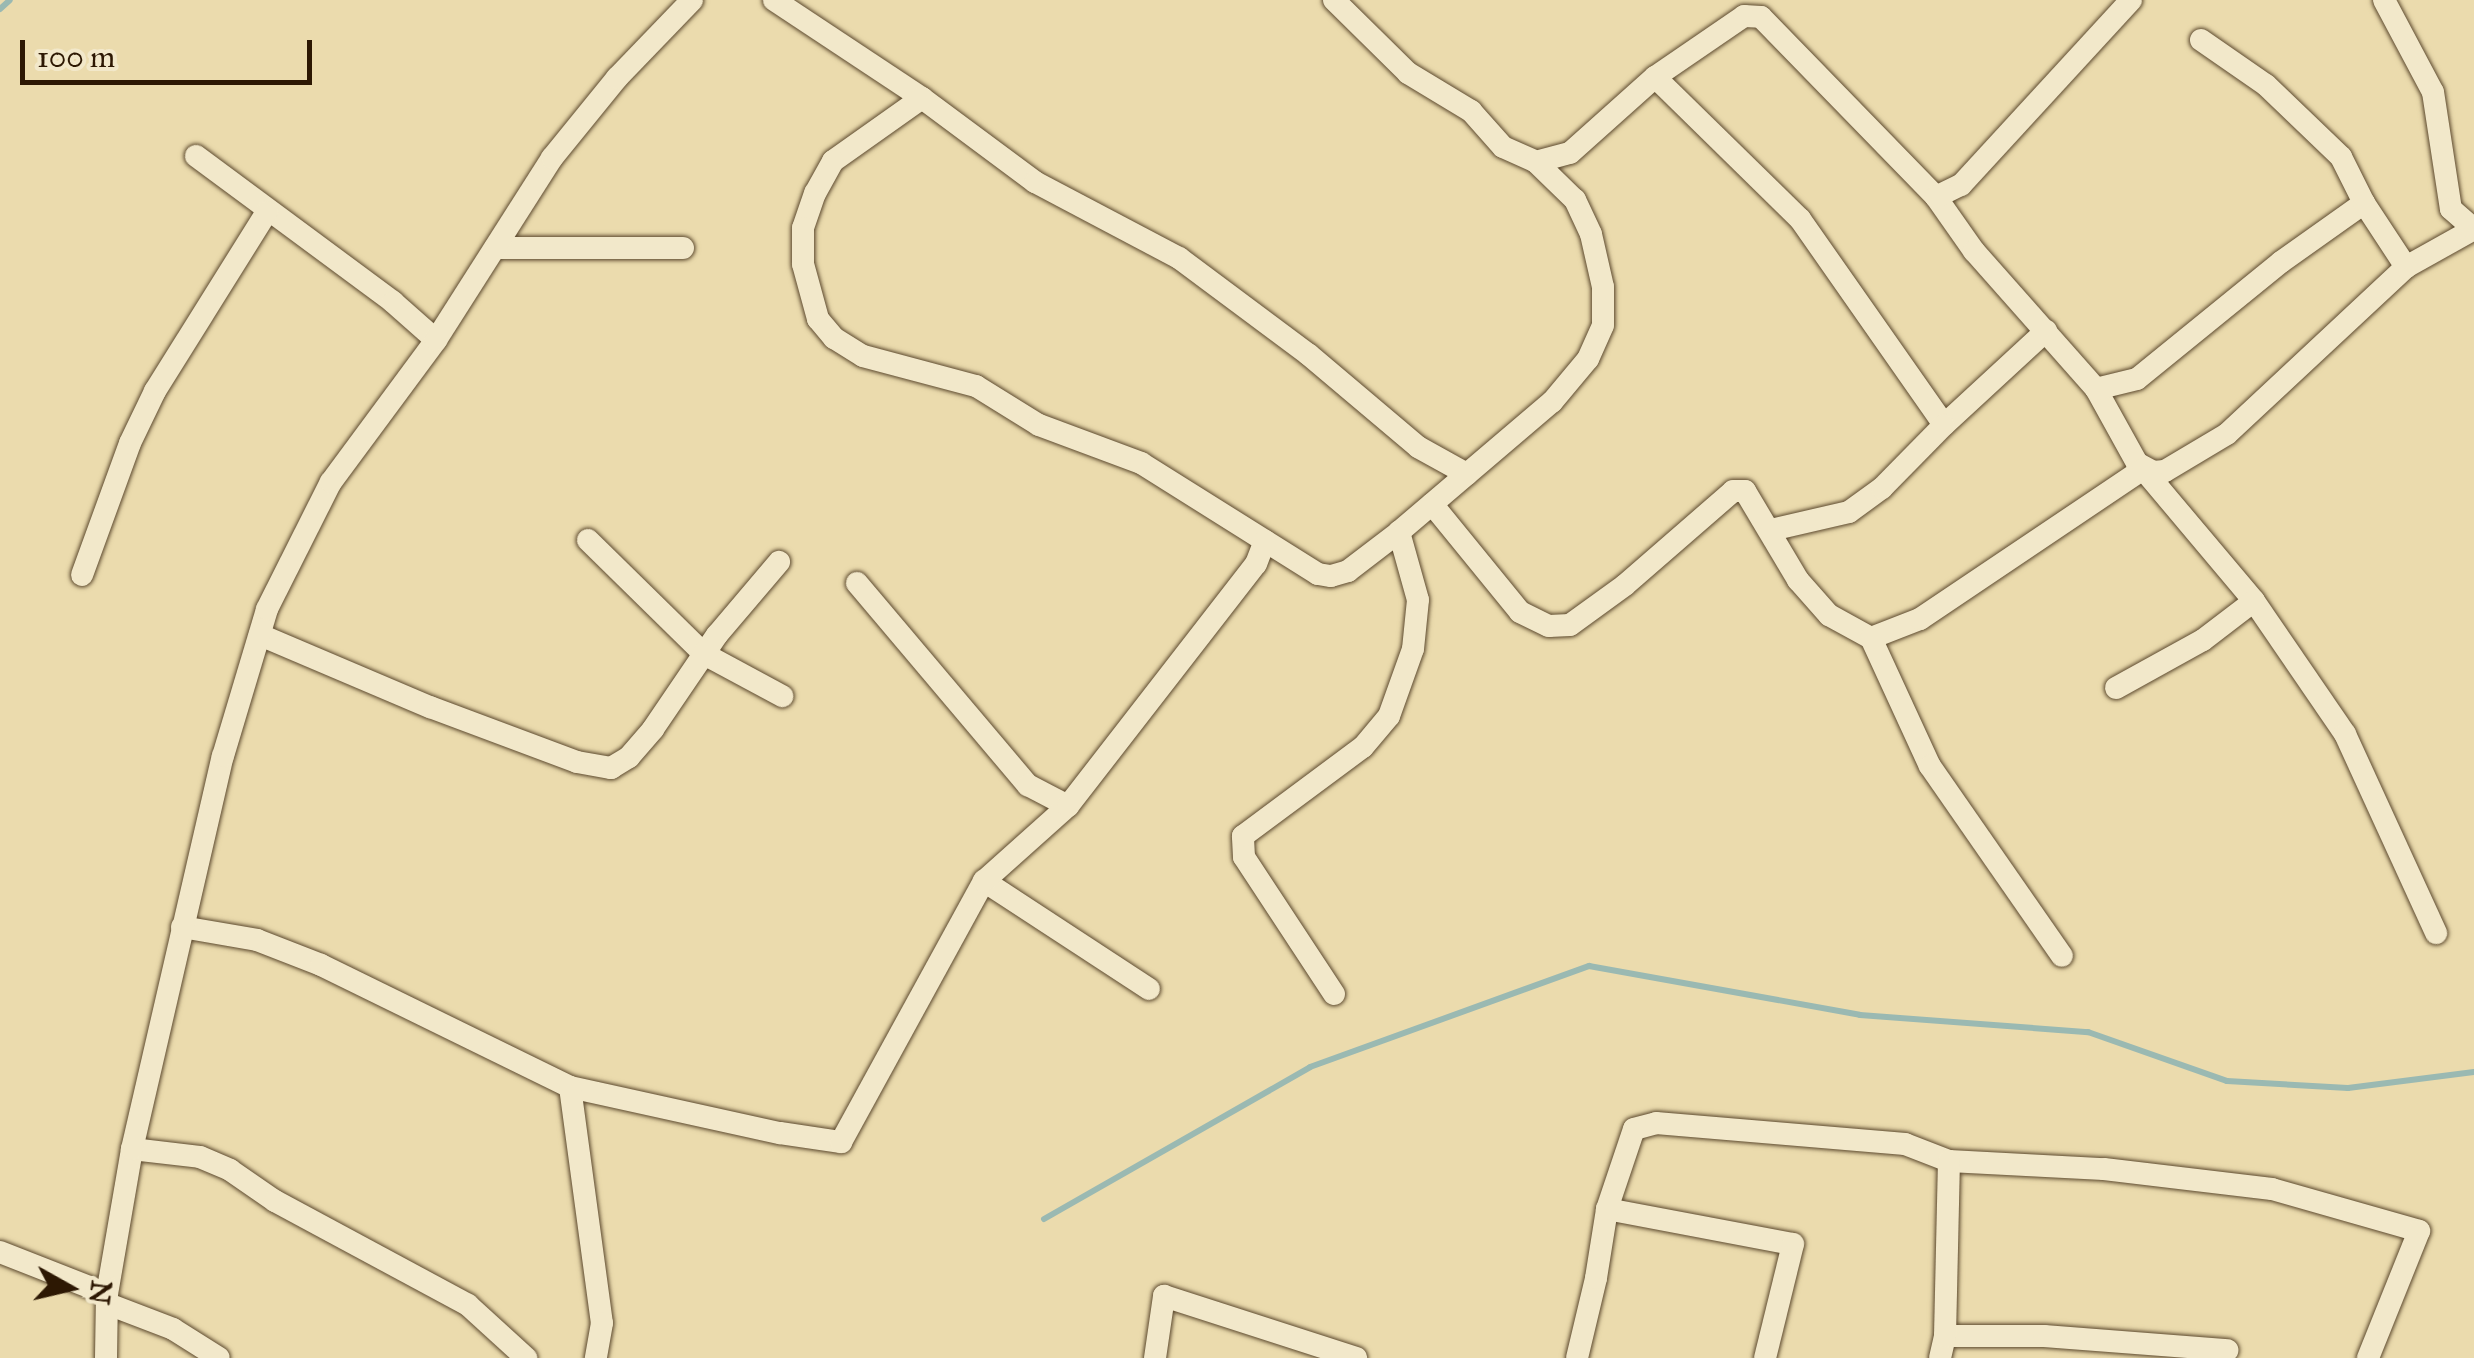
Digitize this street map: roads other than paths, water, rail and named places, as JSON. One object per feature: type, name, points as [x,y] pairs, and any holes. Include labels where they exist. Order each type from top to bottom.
[{"type":"street","points":[[106,1358],[107,1299],[132,1148],[223,756],[268,610],[330,482],[436,340],[584,116],[692,0]]},
{"type":"street","points":[[774,0],[922,98],[1035,182],[1089,206],[1179,258],[1308,354],[1418,447],[1467,474]]},
{"type":"street","points":[[922,98],[833,161],[815,193],[803,228],[803,264],[818,319],[834,338],[862,356],[976,386],[1039,425],[1141,464],[1318,574],[1331,576],[1348,571],[1398,532],[1552,402],[1588,359],[1603,325],[1603,288],[1591,234],[1575,200],[1536,162],[1503,147],[1472,111],[1408,73],[1334,0]]},
{"type":"street","points":[[1936,197],[1962,185],[2131,0]]},
{"type":"street","points":[[1871,638],[1920,619],[2143,469],[2165,471],[2227,434],[2406,267],[2474,229],[2451,209],[2433,92],[2384,0]]},
{"type":"street","points":[[1536,162],[1570,153],[1656,77],[1752,8],[1936,197],[1974,251],[2096,389],[2143,469],[2254,600],[2344,734],[2436,932]]},
{"type":"street","points":[[2200,40],[2266,85],[2341,157],[2364,203],[2406,267]]},
{"type":"street","points":[[1656,77],[1800,219],[1944,425]]},
{"type":"street","points":[[196,156],[393,302],[436,340]]},
{"type":"street","points":[[2096,389],[2137,378],[2281,262],[2364,203]]},
{"type":"street","points":[[82,575],[130,443],[155,390],[267,212]]},
{"type":"street","points":[[495,248],[684,248]]},
{"type":"street","points":[[1771,530],[1849,512],[1882,488],[2046,331]]},
{"type":"street","points":[[1432,504],[1520,612],[1549,626],[1570,625],[1733,492],[1745,492],[1798,580],[1830,615],[1871,638],[1930,766],[2062,956]]},
{"type":"street","points":[[1334,994],[1244,857],[1243,836],[1363,747],[1389,716],[1413,648],[1418,600],[1398,532]]},
{"type":"street","points":[[588,540],[704,654],[782,696]]},
{"type":"street","points":[[182,928],[257,940],[321,964],[570,1087],[780,1134],[841,1142],[984,880],[1068,806],[1256,564],[1266,542]]},
{"type":"street","points":[[260,635],[446,713],[576,762],[612,768],[630,757],[704,654],[778,562]]},
{"type":"street","points":[[857,583],[1028,785],[1068,806]]},
{"type":"street","points":[[2116,688],[2203,640],[2254,600]]},
{"type":"street","points":[[984,880],[1149,990]]},
{"type":"street","points":[[570,1087],[602,1323],[596,1358]]},
{"type":"street","points":[[1576,1358],[1596,1278],[1607,1209],[1634,1129],[1656,1123],[1904,1144],[1949,1161],[2104,1170],[2272,1190],[2419,1231],[2368,1358]]},
{"type":"street","points":[[132,1148],[200,1157],[230,1170],[275,1202],[468,1305],[526,1358]]},
{"type":"street","points":[[1949,1161],[1943,1347],[2044,1336],[2227,1350]]},
{"type":"street","points":[[1607,1209],[1792,1244],[1764,1358]]},
{"type":"street","points":[[0,1252],[172,1329],[219,1358]]},
{"type":"street","points":[[1155,1358],[1164,1296],[1356,1358]]},
{"type":"waterway","points":[[0,9],[10,0]]},
{"type":"waterway","points":[[1044,1219],[1310,1067],[1589,966],[1860,1015],[2088,1032],[2227,1081],[2348,1088],[2474,1072]]}]
